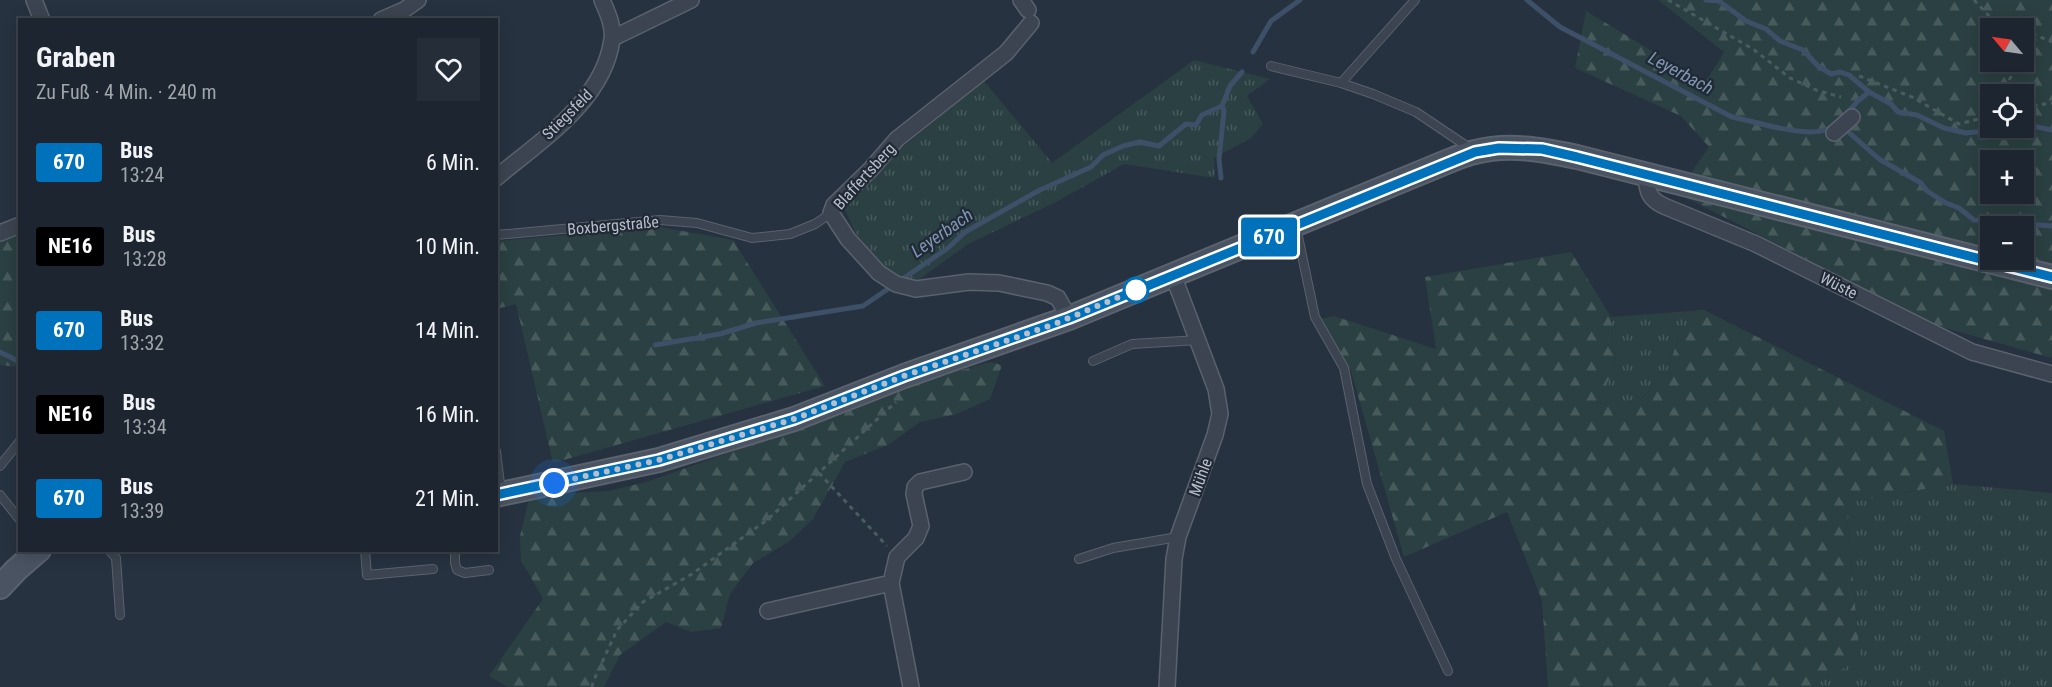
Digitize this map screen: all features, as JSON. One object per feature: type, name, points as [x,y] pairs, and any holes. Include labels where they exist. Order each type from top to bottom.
[{"type":"main road","points":[[499,494],[659,460],[794,419],[904,376],[1069,318],[1475,152],[1499,148],[1542,149],[1577,157],[2052,277]]},
{"type":"main road","points":[[0,587],[15,570],[37,552]]},
{"type":"street","points":[[34,0],[41,18]]},
{"type":"street","points":[[386,18],[404,10],[418,0]]},
{"type":"street","points":[[602,0],[609,15],[613,38],[691,0]]},
{"type":"street","name":"Blaffertsberg","points":[[1026,11],[1006,53],[897,139],[871,169],[834,205],[831,213],[848,239],[888,280],[905,288],[916,289],[969,282],[999,283],[1047,293],[1058,298],[1069,318]]},
{"type":"street","name":"Stiegsfeld","points":[[498,176],[563,122],[584,99],[600,78],[613,38]]},
{"type":"street","points":[[1834,133],[1852,117]]},
{"type":"street","name":"Wüste","points":[[1646,175],[1648,195],[1664,206],[1756,244],[1972,352],[2052,374]]},
{"type":"street","points":[[0,233],[18,226]]},
{"type":"street","name":"Mühle","points":[[1167,687],[1174,560],[1178,537],[1215,435],[1220,414],[1216,389],[1173,274]]},
{"type":"street","points":[[911,687],[891,583],[897,556],[916,538],[921,526],[914,494],[915,487],[920,482],[964,472]]},
{"type":"street","points":[[768,611],[891,583]]},
{"type":"lane","points":[[1341,83],[1415,0]]},
{"type":"lane","points":[[1271,66],[1341,83],[1416,112],[1475,152]]},
{"type":"lane","name":"Boxbergstraße","points":[[498,235],[660,220],[697,223],[752,238],[790,234],[815,224],[831,213]]},
{"type":"lane","points":[[1296,226],[1315,318],[1344,368],[1367,484],[1396,559],[1448,671]]},
{"type":"lane","points":[[1093,360],[1132,344],[1199,340]]},
{"type":"lane","points":[[0,466],[18,444]]},
{"type":"lane","points":[[0,495],[18,518]]},
{"type":"lane","points":[[1079,559],[1113,548],[1178,537]]},
{"type":"lane","points":[[112,552],[116,558],[120,615]]},
{"type":"lane","points":[[365,552],[367,575],[433,569]]},
{"type":"lane","points":[[455,552],[457,570],[465,573],[489,570]]},
{"type":"path","points":[[1668,0],[1753,49],[1790,78],[1816,90],[1841,97]]},
{"type":"path","points":[[1974,0],[1994,18]]},
{"type":"path","points":[[2034,34],[2052,42]]},
{"type":"path","points":[[2034,42],[2038,35]]},
{"type":"path","points":[[2010,80],[2015,72]]},
{"type":"path","points":[[1859,76],[1912,97],[1959,124],[1980,119]]},
{"type":"path","points":[[2034,105],[2052,103]]},
{"type":"path","points":[[592,687],[592,682],[617,630],[643,602],[692,574],[767,520],[899,399],[904,391],[904,376]]},
{"type":"path","points":[[819,473],[897,556]]},
{"type":"green space","points":[[1658,0],[2052,0],[2052,358],[1938,326],[1677,193],[1709,147],[1681,116],[1575,68],[1586,11],[1705,83],[1724,52]]},
{"type":"green space","points":[[1194,60],[1270,79],[1247,96],[1263,124],[1251,138],[1214,158],[1215,178],[1124,164],[1054,203],[968,244],[913,284],[895,277],[857,235],[844,208],[904,146],[984,81],[1052,163]]},
{"type":"green space","points":[[660,227],[733,240],[825,386],[553,463],[516,304],[498,309],[498,241]]},
{"type":"green space","points":[[18,232],[18,367],[0,365],[0,240]]},
{"type":"green space","points":[[1571,252],[1611,317],[1616,365],[1597,403],[1640,400],[1666,375],[1679,336],[1704,310],[1944,431],[1953,484],[1846,503],[1860,659],[1811,687],[1548,687],[1542,600],[1507,512],[1404,557],[1351,371],[1321,319],[1334,316],[1436,349],[1425,277]]},
{"type":"green space","points":[[1704,310],[1679,336],[1666,375],[1640,400],[1597,403],[1616,365],[1611,317]]},
{"type":"green space","points":[[990,362],[1002,365],[990,399],[957,414],[920,422],[888,445],[845,462],[813,519],[790,541],[753,563],[730,594],[721,628],[691,632],[666,622],[620,655],[604,687],[508,687],[489,676],[543,599],[521,560],[520,536],[530,495],[609,491],[646,482],[763,441],[906,386]]},
{"type":"green space","points":[[1953,484],[2052,493],[2052,687],[1811,687],[1860,658],[1846,503]]},
{"type":"waterway","name":"Leyerbach","points":[[1253,52],[1271,21],[1300,0]]},
{"type":"waterway","name":"Leyerbach","points":[[1527,0],[1560,27],[1732,117],[1799,131],[1812,132],[1832,126]]},
{"type":"waterway","name":"Leyerbach","points":[[1706,0],[1719,1],[1746,21],[1766,29],[1780,41],[1803,50],[1818,66],[1831,74],[1840,72],[1849,75],[1869,92],[1891,104],[1898,112],[1917,115],[1944,128],[1966,133],[1993,130],[2022,131],[2033,126],[2052,130]]},
{"type":"waterway","name":"Leyerbach","points":[[655,345],[720,334],[756,323],[863,306],[948,248],[965,232],[1040,190],[1091,167],[1103,155],[1123,146],[1140,142],[1159,146],[1186,124],[1196,125],[1202,115],[1222,106],[1230,86],[1242,72]]},
{"type":"waterway","points":[[1848,112],[1869,92]]},
{"type":"waterway","points":[[1221,178],[1219,159],[1224,111],[1222,106]]},
{"type":"waterway","name":"Leyerbach","points":[[1845,129],[1879,159],[1921,183],[1927,191],[1959,208],[1974,220],[2052,226]]},
{"type":"waterway","name":"Leyerbach","points":[[0,352],[18,361]]},
{"type":"bus line","name":"670","points":[[498,495],[659,460],[794,419],[904,376],[1052,325],[1444,163],[1475,152],[1499,148],[1542,149],[1577,157],[2052,277]]},
{"type":"route","points":[[554,483],[659,460],[794,419],[904,376],[1052,325],[1141,288],[1136,290]]}]
